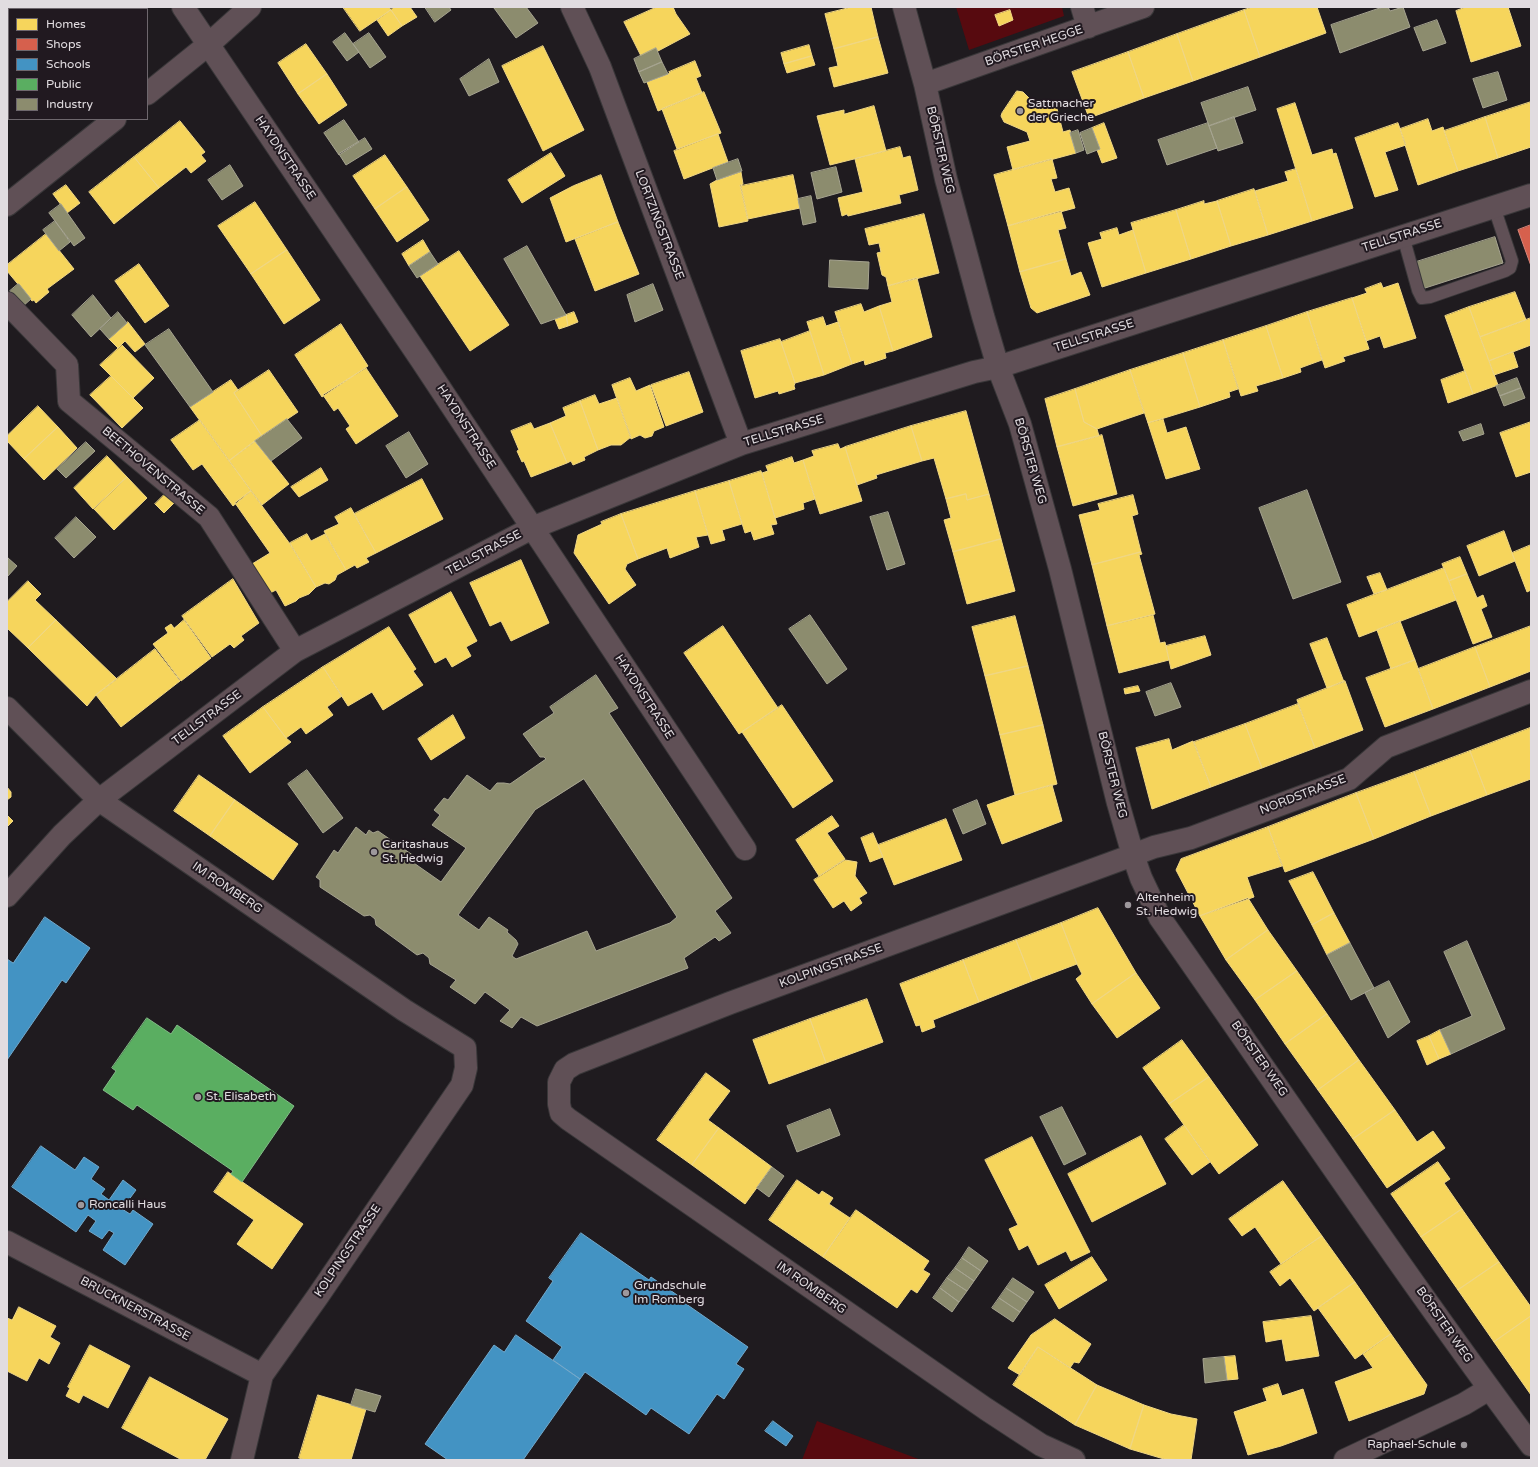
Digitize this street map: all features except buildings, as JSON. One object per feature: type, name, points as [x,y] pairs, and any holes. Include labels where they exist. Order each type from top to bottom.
[{"type":"street","name":"HAYDNSTRASSE","points":[[183,7],[426,366],[745,849]]},
{"type":"street","points":[[148,93],[209,44],[250,7]]},
{"type":"street","name":"LORTZINGSTRASSE","points":[[572,7],[600,67],[741,444]]},
{"type":"street","name":"BÖRSTER WEG","points":[[904,7],[925,84],[946,179],[998,367],[1020,424],[1060,569],[1118,803],[1141,878],[1160,918],[1490,1389],[1531,1445]]},
{"type":"street","name":"BÖRSTER HEGGE","points":[[925,84],[1085,17],[1143,7]]},
{"type":"street","points":[[7,205],[114,120]]},
{"type":"street","name":"TELLSTRASSE","points":[[7,896],[62,835],[99,800],[296,651],[532,528],[741,444],[974,372],[998,367],[1531,195]]},
{"type":"street","name":"BEETHOVENSTRASSE","points":[[7,303],[67,365],[69,401],[209,517],[296,651]]},
{"type":"street","name":"NORDSTRASSE","points":[[1133,855],[1154,847],[1191,838],[1350,779],[1386,747],[1531,691]]},
{"type":"street","name":"IM ROMBERG","points":[[7,708],[99,800],[404,1010],[465,1048]]},
{"type":"street","name":"KOLPINGSTRASSE","points":[[559,1104],[559,1082],[565,1070],[574,1064],[730,1003],[1133,855]]},
{"type":"street","name":"KOLPINGSTRASSE","points":[[242,1460],[262,1375],[318,1296],[462,1085],[466,1068],[465,1048]]},
{"type":"street","name":"IM ROMBERG","points":[[559,1104],[561,1113],[568,1119],[640,1170],[986,1409],[1040,1445],[1074,1460]]},
{"type":"street","name":"BRUCKNERSTRASSE","points":[[7,1242],[262,1375]]},
{"type":"street","points":[[1345,1460],[1464,1404],[1490,1389]]},
{"type":"lane","points":[[1403,236],[1411,270],[1418,290],[1422,298],[1430,297],[1510,268],[1512,261],[1494,207]]},
{"type":"shaded area","points":[[956,7],[1062,7],[1064,16],[969,50]]},
{"type":"shaded area","points":[[817,1421],[921,1460],[802,1460]]},
{"type":"place","name":"Sattmacher der Grieche","points":[[1020,111]]},
{"type":"place","name":"Caritashaus St. Hedwig","points":[[374,852]]},
{"type":"place","name":"Altenheim St. Hedwig","points":[[1128,905]]},
{"type":"place","name":"St. Elisabeth","points":[[198,1097]]},
{"type":"place","name":"Roncalli Haus","points":[[81,1205]]},
{"type":"place","name":"Grundschule Im Romberg","points":[[626,1293]]},
{"type":"place","name":"Raphael-Schule","points":[[1464,1445]]}]
